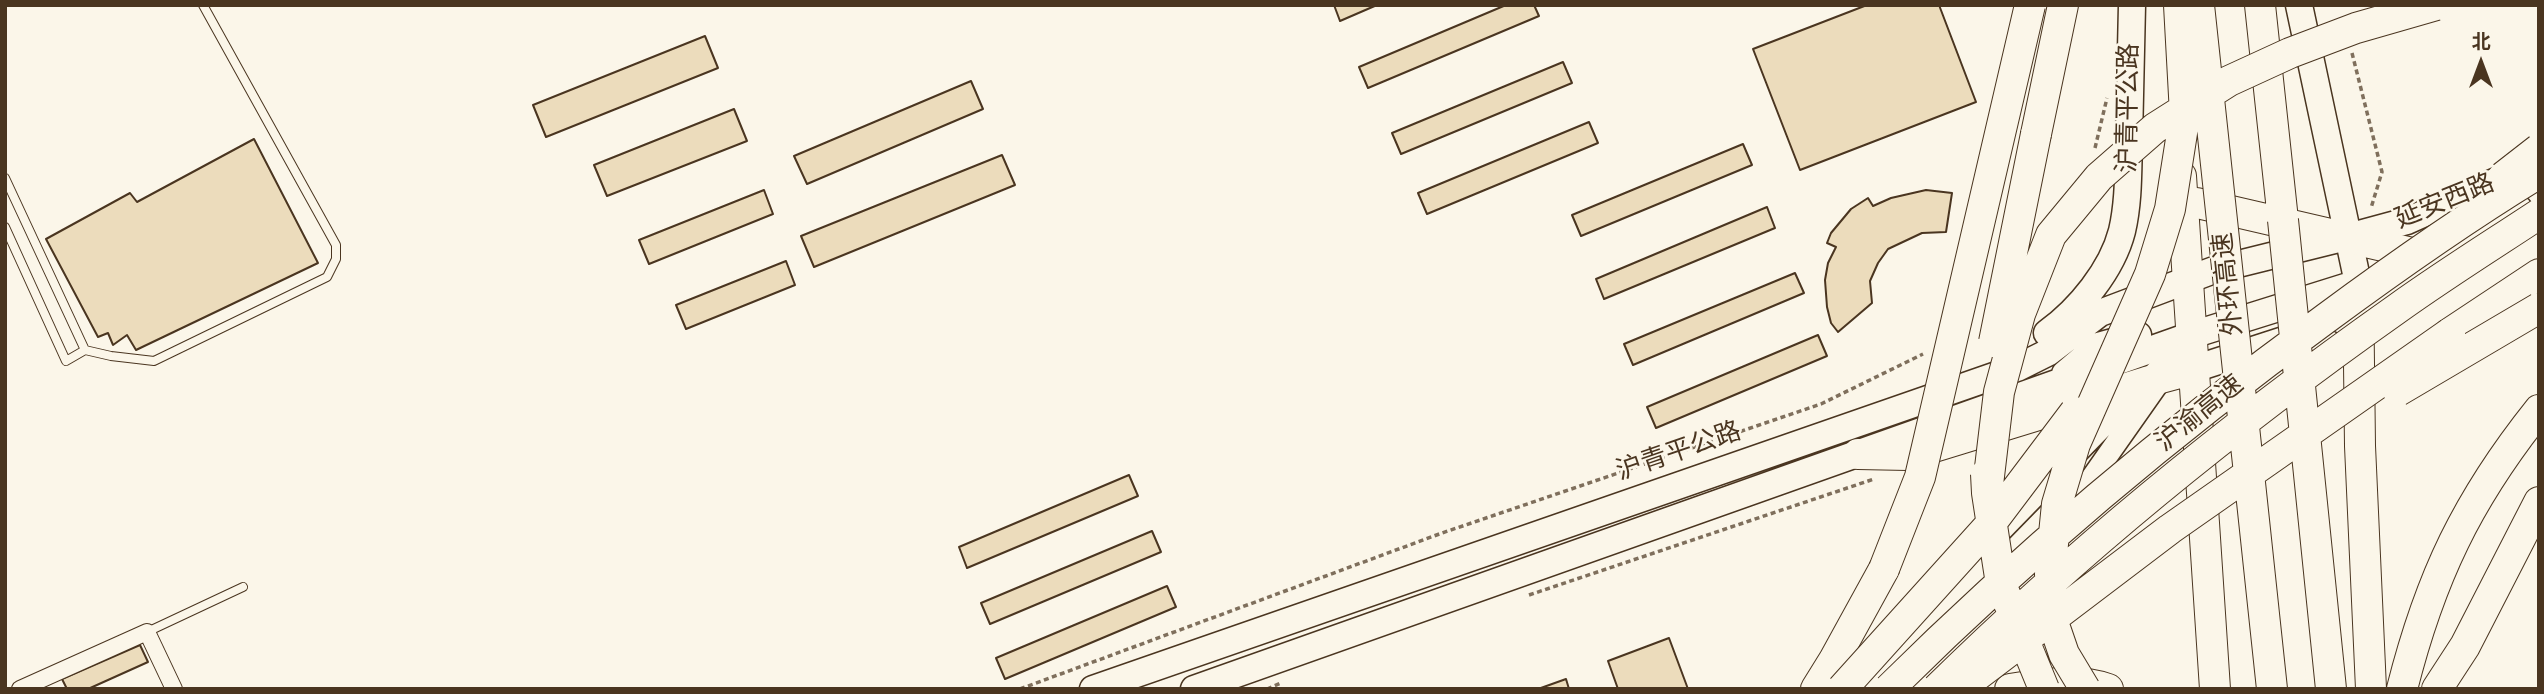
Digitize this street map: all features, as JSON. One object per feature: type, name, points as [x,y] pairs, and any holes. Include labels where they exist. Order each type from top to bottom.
[{"type":"highway","points":[[1816,689],[1884,569],[1920,477],[2030,5]]},
{"type":"highway","points":[[2043,689],[2001,584],[1987,493],[1983,391],[2063,5]]},
{"type":"highway","points":[[2167,5],[2183,200],[2215,689]]},
{"type":"highway","points":[[2085,689],[2064,654],[2052,619],[2050,574],[2057,504],[2075,444],[2150,274],[2170,209],[2185,114],[2179,5]]},
{"type":"highway","name":"外环高速","points":[[2199,5],[2272,689]]},
{"type":"highway","points":[[2260,5],[2332,689]]},
{"type":"highway","points":[[2277,5],[2276,69],[2283,220]]},
{"type":"highway","points":[[1987,493],[1999,392],[2020,314],[2051,235],[2099,177],[2155,128],[2229,81],[2290,53],[2356,28],[2435,5]]},
{"type":"highway","points":[[2249,374],[2539,149]]},
{"type":"highway","name":"沪渝高速","points":[[1889,689],[2028,557],[2249,374],[2380,279],[2539,173]]},
{"type":"highway","points":[[2183,200],[2417,254]]},
{"type":"highway","name":"沪渝高速","points":[[1937,689],[2049,583],[2195,461],[2532,208]]},
{"type":"highway","points":[[1960,689],[2170,529],[2539,274]]},
{"type":"highway","points":[[2358,283],[2360,446],[2371,689]]},
{"type":"highway","points":[[2170,529],[2539,308]]},
{"type":"highway","points":[[1844,689],[1989,526],[2060,435],[2118,348]]},
{"type":"highway","points":[[1858,454],[1908,455],[2194,369]]},
{"type":"highway","points":[[2402,689],[2415,637],[2439,572],[2462,522],[2496,466],[2539,410]]},
{"type":"highway","points":[[2437,689],[2465,646],[2539,502]]},
{"type":"highway","points":[[2010,689],[2049,683],[2098,685],[2108,689]]},
{"type":"main road","name":"沪青平公路","points":[[1961,387],[2058,325],[2085,298],[2105,269],[2122,233],[2127,199],[2132,5]]},
{"type":"main road","points":[[1194,689],[2050,386],[2098,346],[2148,332],[2192,335],[2358,283],[2300,5]]},
{"type":"main road","name":"延安西路","points":[[2348,237],[2407,221],[2539,162]]},
{"type":"main road","points":[[2194,369],[2358,315],[2532,208]]},
{"type":"main road","name":"延安西路","points":[[2358,283],[2417,254],[2532,208]]},
{"type":"main road","name":"沪青平公路","points":[[1093,689],[2017,368],[2049,352],[2100,313],[2214,270],[2348,237]]},
{"type":"street","points":[[1909,689],[2032,560],[2154,381],[2192,335]]},
{"type":"street","points":[[1844,689],[2154,381]]},
{"type":"street","points":[[20,689],[147,632],[174,689]]},
{"type":"lane","points":[[5,227],[66,360],[85,349],[111,356],[154,360],[327,277],[336,259],[336,245],[203,5]]},
{"type":"lane","points":[[5,178],[85,349]]},
{"type":"lane","points":[[147,632],[243,587]]},
{"type":"path","points":[[2350,44],[2382,172]]},
{"type":"path","name":"沪青平公路","points":[[2092,159],[2107,96]]},
{"type":"path","name":"沪青平公路","points":[[1020,689],[1442,533],[1821,404],[1929,352]]},
{"type":"building","points":[[1334,5],[1377,5],[1340,21]]},
{"type":"building","points":[[1506,5],[1534,5],[1539,16],[1368,88],[1359,67]]},
{"type":"building","points":[[1867,5],[1939,5],[1976,102],[1800,170],[1753,49]]},
{"type":"building","points":[[705,36],[718,68],[546,137],[533,105]]},
{"type":"building","points":[[1563,62],[1572,83],[1401,154],[1392,133]]},
{"type":"building","points":[[971,81],[983,109],[807,184],[794,156]]},
{"type":"building","points":[[734,109],[747,141],[607,196],[594,165]]},
{"type":"building","points":[[1589,122],[1598,143],[1427,214],[1418,193]]},
{"type":"building","points":[[254,139],[318,263],[136,350],[127,335],[113,345],[108,333],[98,337],[46,239],[130,193],[137,202]]},
{"type":"building","points":[[1743,144],[1752,165],[1581,236],[1572,215]]},
{"type":"building","points":[[1002,155],[1015,185],[814,267],[801,236]]},
{"type":"building","points":[[764,190],[773,214],[649,264],[639,240]]},
{"type":"building","points":[[1926,190],[1952,193],[1946,232],[1922,233],[1888,249],[1870,281],[1872,303],[1838,332],[1831,323],[1827,307],[1825,280],[1828,263],[1836,247],[1827,243],[1831,233],[1851,209],[1868,198],[1873,206],[1891,198]]},
{"type":"building","points":[[1767,207],[1775,228],[1604,299],[1596,279]]},
{"type":"building","points":[[786,261],[795,285],[686,329],[676,305]]},
{"type":"building","points":[[1795,273],[1804,293],[1633,365],[1624,344]]},
{"type":"building","points":[[1818,335],[1827,356],[1656,428],[1647,407]]},
{"type":"building","points":[[1129,475],[1138,496],[967,568],[959,547]]},
{"type":"building","points":[[1152,531],[1161,552],[990,624],[981,603]]},
{"type":"building","points":[[1167,586],[1176,607],[1005,679],[996,658]]},
{"type":"building","points":[[1669,638],[1688,689],[1618,689],[1608,661]]},
{"type":"building","points":[[140,645],[148,662],[88,689],[67,689],[62,679]]},
{"type":"building","points":[[1566,679],[1569,689],[1538,689]]}]
